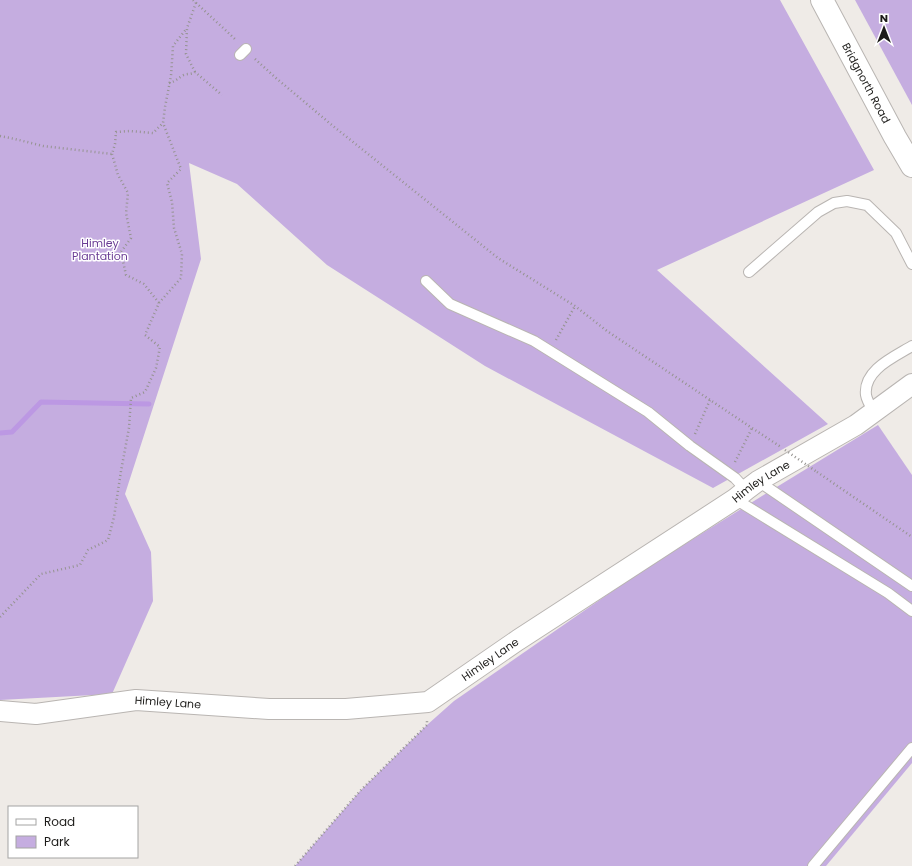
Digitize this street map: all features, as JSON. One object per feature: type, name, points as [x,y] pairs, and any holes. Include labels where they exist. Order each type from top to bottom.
[{"type":"main road","name":"Bridgnorth Road","points":[[822,0],[912,166]]},
{"type":"street","name":"Himley Lane","points":[[0,711],[36,714],[136,700],[269,709],[346,709],[428,702],[518,640],[747,490],[856,425],[912,384]]},
{"type":"lane","points":[[749,272],[818,212],[834,203],[846,201],[867,205],[896,232],[912,264]]},
{"type":"lane","points":[[426,281],[450,304],[534,341],[648,412],[690,446],[729,473],[747,490],[912,611]]},
{"type":"lane","points":[[874,412],[866,397],[866,387],[870,376],[878,367],[912,346]]},
{"type":"lane","points":[[747,490],[912,586]]},
{"type":"lane","points":[[814,866],[912,748]]},
{"type":"path","points":[[193,0],[243,52],[498,258],[575,306],[607,331],[912,537]]},
{"type":"path","points":[[0,617],[41,574],[80,565],[88,550],[108,540],[114,517],[130,417],[131,398],[145,392],[156,368],[160,347],[145,335],[159,303],[181,278],[182,254],[174,228],[172,202],[167,183],[181,169],[163,123],[171,76],[173,46],[186,28],[196,2]]},
{"type":"path","points":[[186,28],[186,54],[195,72],[222,95]]},
{"type":"path","points":[[169,83],[178,80],[182,75],[193,74],[195,72]]},
{"type":"path","points":[[159,303],[144,284],[126,275],[121,252],[131,238],[126,213],[128,193],[118,175],[112,154],[116,132],[130,131],[153,133],[163,123]]},
{"type":"path","points":[[0,136],[43,146],[112,154]]},
{"type":"path","points":[[550,351],[575,306]]},
{"type":"path","points":[[690,446],[710,400]]},
{"type":"path","points":[[729,473],[752,428]]},
{"type":"path","points":[[295,866],[360,792],[427,725],[428,702]]},
{"type":"green space","name":"Himley Plantation","points":[[0,0],[780,0],[874,170],[657,270],[828,424],[713,488],[485,366],[327,265],[237,184],[189,163],[201,259],[125,494],[151,552],[153,601],[112,694],[0,700]]},
{"type":"green space","points":[[855,0],[912,0],[912,105]]},
{"type":"green space","points":[[878,425],[912,475],[912,763],[826,866],[295,866],[360,791],[427,725],[454,701],[640,572]]},
{"type":"waterway","points":[[0,433],[12,432],[41,402],[149,404]]}]
